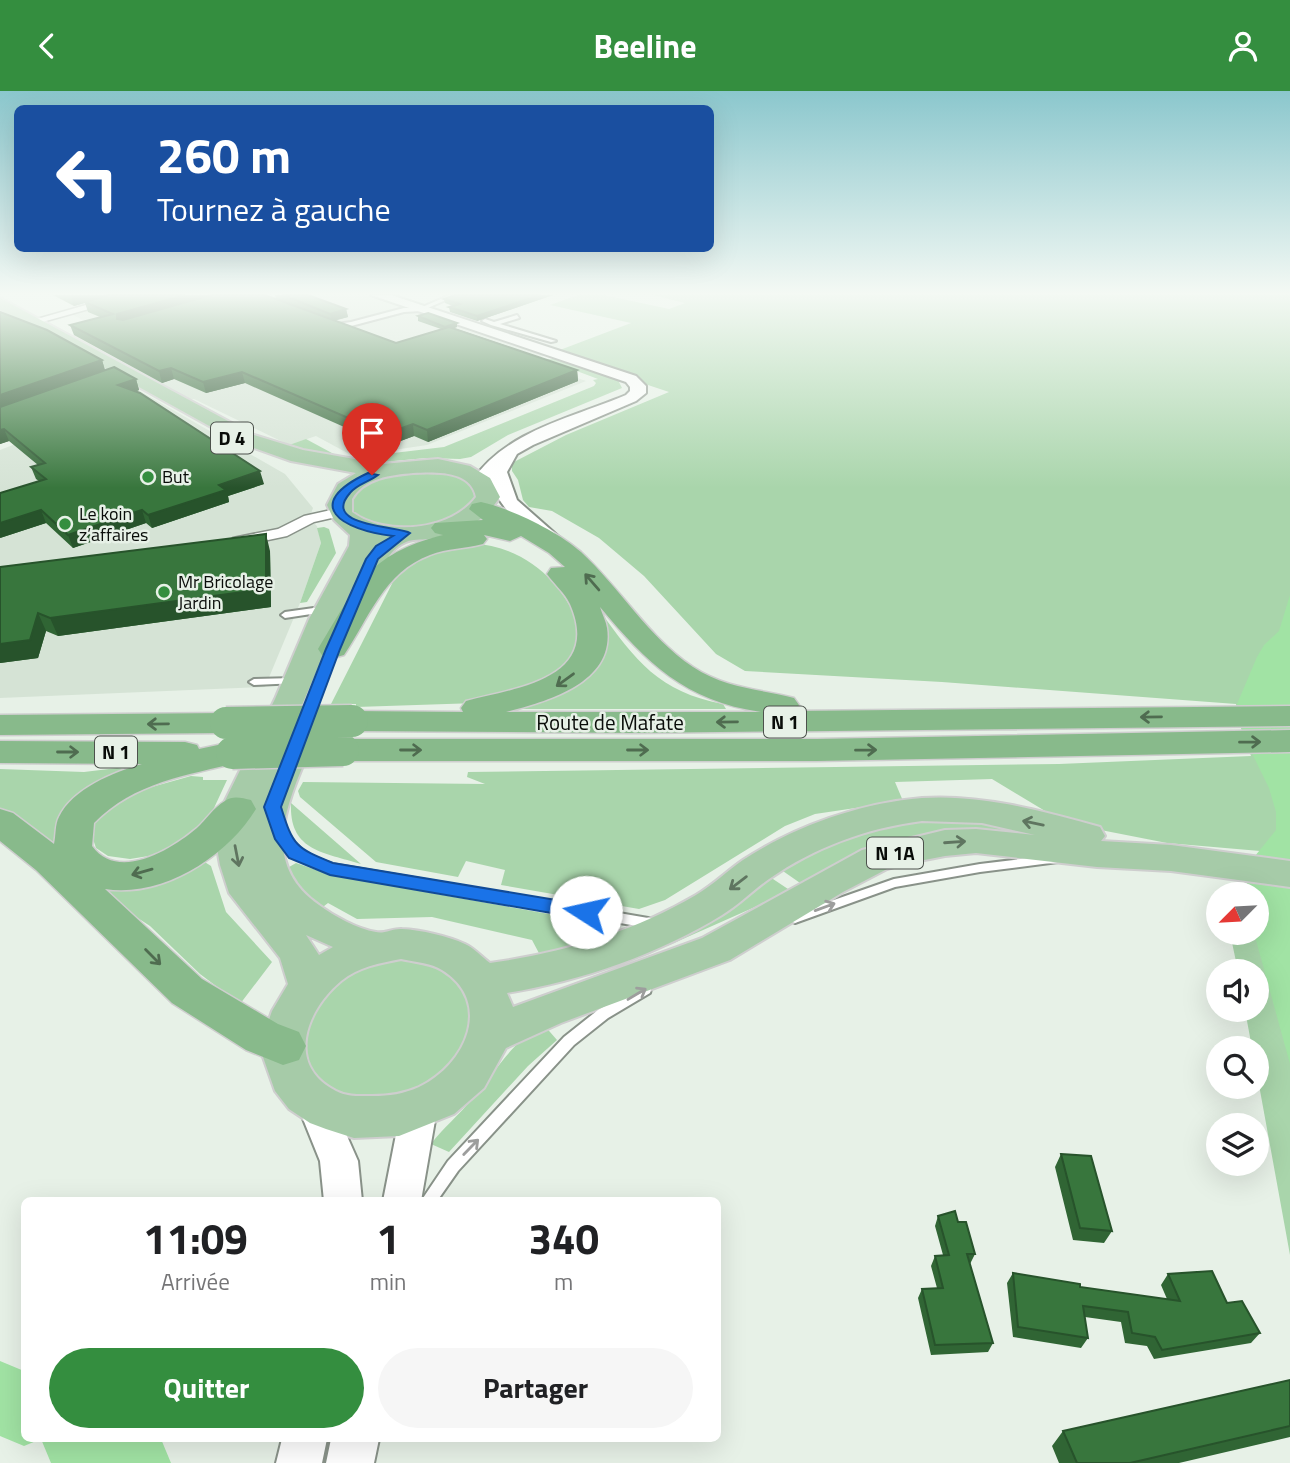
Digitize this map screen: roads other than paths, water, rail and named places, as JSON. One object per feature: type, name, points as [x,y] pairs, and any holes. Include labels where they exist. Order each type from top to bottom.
[{"type":"highway","points":[[481,509],[518,524],[557,557],[659,657],[692,682],[719,693],[780,705],[1055,719]]},
{"type":"highway","points":[[347,736],[515,701],[558,685],[587,663],[593,642],[591,623],[583,602],[557,557],[508,531],[474,526],[444,528]]},
{"type":"highway","points":[[333,649],[370,590],[389,566],[412,551],[454,540],[500,540],[557,557]]},
{"type":"highway","name":"Route de Mafate","points":[[0,752],[229,738],[347,736],[633,723],[1290,716]]},
{"type":"highway","name":"Route de Mafate","points":[[0,725],[229,738]]},
{"type":"highway","name":"Route de Mafate","points":[[347,736],[817,750],[1290,741]]},
{"type":"highway","points":[[229,738],[103,794],[76,819],[73,846],[90,868],[110,876],[133,876],[175,861],[255,808]]},
{"type":"highway","points":[[0,823],[50,860],[187,991],[262,1037],[283,1045]]},
{"type":"main road","name":"D 4","points":[[88,359],[112,375],[241,443],[276,457],[341,475],[348,488]]},
{"type":"main road","name":"D 4","points":[[100,359],[247,439],[299,456],[383,471]]},
{"type":"main road","points":[[348,519],[378,532],[404,533],[444,528],[481,509],[488,497],[481,481],[468,473],[450,468],[410,467],[383,471],[348,488],[339,500],[348,519],[362,535],[361,546],[328,608],[298,681],[255,808],[263,845],[280,894],[304,916],[375,948]]},
{"type":"main road","points":[[309,986],[298,952],[248,893],[238,866],[234,842],[255,808],[333,649],[372,559],[380,549],[404,533]]},
{"type":"main road","name":"N 1A","points":[[483,980],[562,967],[667,926],[711,904],[762,865],[806,841],[841,828],[906,811],[976,811],[1171,858]]},
{"type":"main road","name":"N 1A","points":[[491,1035],[546,1011],[716,949],[777,919],[874,859],[945,843],[976,841],[1097,855],[1171,858],[1290,874]]},
{"type":"main road","points":[[414,945],[450,952],[469,964],[483,980],[491,997],[494,1015],[491,1035],[482,1057],[467,1078],[445,1095],[419,1109],[392,1117],[364,1119],[338,1115],[315,1104],[297,1089],[286,1068],[283,1045],[286,1025],[295,1004],[309,986],[328,969],[351,957],[375,948],[414,945]]},
{"type":"street","points":[[481,481],[485,473],[533,437],[620,404],[638,393],[638,386],[631,379],[577,359]]},
{"type":"street","points":[[450,468],[479,462],[522,435],[620,394],[626,388],[626,382],[614,374]]},
{"type":"street","points":[[509,453],[498,472],[503,494],[511,507],[557,557]]},
{"type":"street","points":[[222,543],[272,536],[309,519],[348,519]]},
{"type":"street","points":[[315,1104],[339,1161],[343,1197]]},
{"type":"street","points":[[403,1197],[419,1109]]},
{"type":"street","points":[[299,1463],[304,1442]]},
{"type":"street","points":[[349,1463],[353,1442]]},
{"type":"lane","points":[[285,615],[328,608]]},
{"type":"lane","points":[[254,682],[298,681]]},
{"type":"lane","points":[[255,808],[295,854],[330,868],[667,926]]},
{"type":"lane","points":[[431,1197],[453,1166],[569,1041],[603,1014],[716,949]]},
{"type":"lane","points":[[315,1104],[327,1165],[330,1197]]},
{"type":"lane","points":[[365,1463],[369,1442]]},
{"type":"waterway","points":[[0,1396],[21,1408]]},
{"type":"waterway","points":[[84,1442],[134,1463]]},
{"type":"place","name":"But","points":[[148,477]]},
{"type":"place","name":"Le koin z’affaires","points":[[65,524]]},
{"type":"place","name":"Mr Bricolage Jardin","points":[[164,592]]}]
